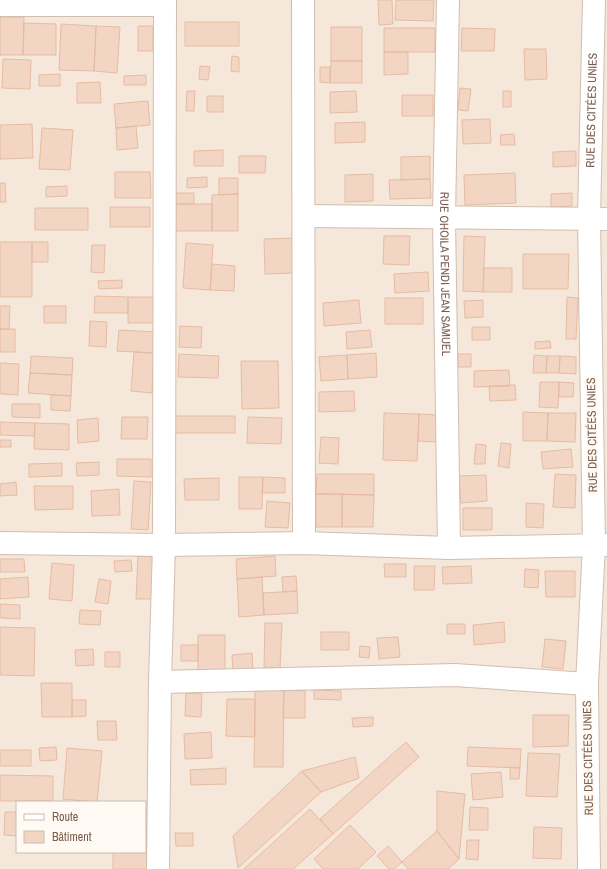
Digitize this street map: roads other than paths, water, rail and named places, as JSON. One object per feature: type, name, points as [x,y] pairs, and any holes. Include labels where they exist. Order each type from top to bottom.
[{"type":"street","points":[[303,0],[304,543]]},
{"type":"street","name":"RUE OHOILA PENDI JEAN SAMUEL","points":[[448,0],[444,217],[449,548]]},
{"type":"street","name":"RUE DES CITÉES UNIES","points":[[589,869],[587,684],[600,545],[598,218],[594,0]]},
{"type":"street","points":[[0,5],[165,3],[164,545],[160,682],[158,869]]},
{"type":"street","points":[[304,216],[598,218]]},
{"type":"street","points":[[0,543],[164,545],[304,543],[449,548],[600,545]]},
{"type":"street","points":[[160,682],[454,675],[587,684]]}]
